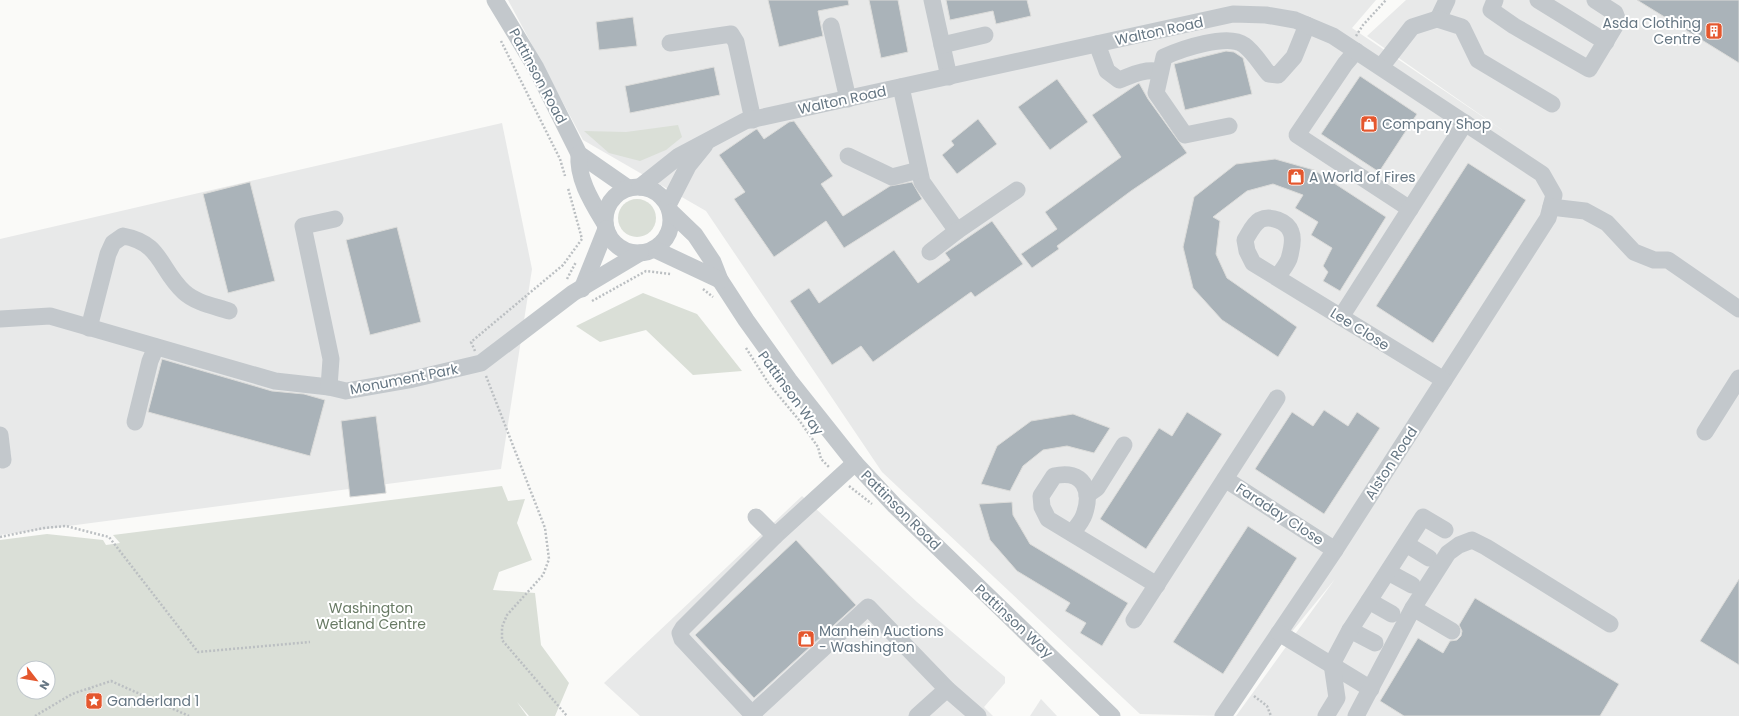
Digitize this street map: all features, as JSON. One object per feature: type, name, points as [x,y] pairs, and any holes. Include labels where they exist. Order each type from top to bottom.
[{"type":"street","name":"Pattinson Road","points":[[495,0],[536,68],[579,154],[578,168],[591,200],[606,226]]},
{"type":"street","points":[[932,0],[949,77]]},
{"type":"street","points":[[1438,19],[1447,0]]},
{"type":"street","points":[[1495,0],[1491,10],[1514,26],[1589,69],[1618,21],[1615,13],[1595,0]]},
{"type":"street","points":[[1538,0],[1606,42]]},
{"type":"street","name":"Walton Road","points":[[634,187],[679,156],[745,122],[1233,14],[1266,15],[1295,20],[1333,36],[1542,174],[1554,195],[1551,206]]},
{"type":"street","points":[[1381,68],[1412,27],[1438,19],[1462,27],[1478,60],[1552,104]]},
{"type":"street","points":[[1230,126],[1186,135],[1156,93],[1164,57],[1179,50],[1227,41],[1244,45],[1269,74],[1278,75],[1294,57],[1307,25]]},
{"type":"street","points":[[831,26],[848,99]]},
{"type":"street","points":[[670,43],[731,34],[736,42],[753,120]]},
{"type":"street","points":[[942,45],[985,35]]},
{"type":"street","points":[[1097,44],[1107,71],[1120,80],[1139,73],[1154,70],[1160,72]]},
{"type":"street","points":[[1352,49],[1345,64],[1297,135],[1410,209]]},
{"type":"street","points":[[901,87],[922,182],[957,231]]},
{"type":"street","points":[[1341,317],[1465,123]]},
{"type":"street","name":"Walton Road","points":[[669,208],[688,166],[708,142]]},
{"type":"street","name":"Pattinson Road","points":[[579,154],[634,187]]},
{"type":"street","points":[[848,156],[892,177],[919,170]]},
{"type":"street","points":[[581,295],[606,226],[606,212],[610,202],[618,193],[634,187],[656,192],[669,208],[672,223],[669,234],[662,243],[647,251]]},
{"type":"street","points":[[930,252],[957,231],[1018,190]]},
{"type":"street","points":[[1551,206],[1585,211],[1607,223],[1634,252],[1654,260],[1668,260],[1739,309]]},
{"type":"street","name":"Alston Road","points":[[1223,716],[1335,550],[1548,218],[1551,206]]},
{"type":"street","name":"Pattinson Road","points":[[669,208],[694,235],[713,262],[720,280],[789,380],[855,463],[895,506],[1112,716]]},
{"type":"street","points":[[329,387],[331,359],[304,226],[335,219]]},
{"type":"street","points":[[606,226],[611,239],[619,247],[629,252],[647,251],[720,280]]},
{"type":"street","points":[[89,328],[108,254],[113,243],[123,236],[145,243],[151,247],[173,280],[188,296],[229,311]]},
{"type":"street","name":"Monument Park","points":[[0,319],[50,316],[275,381],[329,387],[346,391],[409,380],[481,363],[647,251]]},
{"type":"street","name":"Lee Close","points":[[1277,277],[1444,380]]},
{"type":"street","points":[[135,422],[150,361],[156,347]]},
{"type":"street","points":[[1705,432],[1739,378]]},
{"type":"street","name":"Faraday Close","points":[[1134,620],[1277,398]]},
{"type":"street","points":[[0,435],[3,460]]},
{"type":"street","points":[[1087,494],[1097,488],[1124,445]]},
{"type":"street","points":[[855,463],[775,536],[687,624],[680,633],[682,639],[753,715],[868,607],[947,689],[973,711]]},
{"type":"street","points":[[1072,533],[1083,517],[1087,488],[1081,481],[1073,476],[1063,474],[1054,476],[1041,496],[1042,507],[1048,519],[1157,585]]},
{"type":"street","name":"Faraday Close","points":[[1225,479],[1335,550]]},
{"type":"street","points":[[756,517],[775,536]]},
{"type":"street","points":[[1326,716],[1337,698],[1332,664],[1350,630],[1423,517],[1445,530]]},
{"type":"street","points":[[1356,716],[1413,608],[1448,553],[1459,544],[1472,540],[1610,624]]},
{"type":"street","points":[[1406,544],[1429,558]]},
{"type":"street","points":[[1388,572],[1412,586]]},
{"type":"street","points":[[1369,601],[1392,614]]},
{"type":"street","points":[[1413,608],[1452,631]]},
{"type":"street","points":[[1350,630],[1375,643]]},
{"type":"street","points":[[1279,633],[1371,689]]},
{"type":"street","points":[[917,716],[947,689]]},
{"type":"path","points":[[1352,49],[1363,25],[1386,0]]},
{"type":"path","points":[[500,38],[560,159],[582,239],[582,248]]},
{"type":"path","points":[[567,716],[502,640],[502,627],[507,615],[543,576],[549,559],[545,528],[481,363],[470,342],[562,265],[582,239]]},
{"type":"path","points":[[579,255],[566,282],[581,295],[646,271],[677,276]]},
{"type":"path","points":[[697,285],[717,301]]},
{"type":"path","name":"Pattinson Way","points":[[744,344],[769,384],[799,420],[818,447],[821,459],[856,494],[878,508]]},
{"type":"path","points":[[0,537],[44,528],[66,526],[109,537],[198,652],[310,642]]},
{"type":"path","points":[[35,716],[72,694],[111,681],[189,716]]},
{"type":"path","points":[[1242,687],[1267,706],[1271,716]]},
{"type":"path","points":[[89,688],[92,695]]},
{"type":"shaded area","points":[[508,0],[1376,0],[1352,28],[1511,136],[1367,36],[1406,0],[1739,0],[1739,716],[1236,716],[1335,579],[1223,716],[1140,714],[882,472],[706,211],[583,140]]},
{"type":"shaded area","points":[[502,123],[532,269],[501,469],[0,535],[0,239]]},
{"type":"shaded area","name":"Manhein Auctions - Washington","points":[[802,496],[917,602],[1005,677],[1005,683],[984,707],[993,716],[640,716],[604,683]]},
{"type":"shaded area","points":[[1041,699],[1057,716],[1030,716]]},
{"type":"green space","points":[[678,125],[682,137],[666,150],[640,161],[609,153],[584,131],[626,132]]},
{"type":"green space","points":[[637,199],[647,202],[653,208],[656,218],[653,228],[647,234],[637,237],[627,234],[621,228],[618,218],[621,208],[627,202]]},
{"type":"green space","points":[[643,293],[697,314],[742,371],[693,375],[646,330],[600,342],[576,326]]},
{"type":"green space","name":"Washington Wetland Centre","points":[[502,486],[508,501],[525,499],[517,523],[532,560],[499,572],[493,590],[535,593],[541,645],[569,683],[555,716],[529,716],[517,702],[527,716],[0,716],[0,540],[47,534],[103,540],[106,545],[120,543],[113,535]]},
{"type":"building","points":[[768,0],[848,0],[849,5],[818,11],[823,36],[779,47]]},
{"type":"building","points":[[869,0],[898,0],[908,52],[881,58]]},
{"type":"building","points":[[946,0],[1027,0],[1031,16],[996,24],[993,11],[950,20]]},
{"type":"building","name":"Asda Clothing Centre","points":[[1637,0],[1739,0],[1739,63]]},
{"type":"building","points":[[633,17],[637,46],[599,50],[596,22]]},
{"type":"building","points":[[1226,51],[1234,52],[1243,58],[1252,94],[1185,110],[1174,64]]},
{"type":"building","points":[[714,67],[720,95],[630,113],[625,86]]},
{"type":"building","name":"Company Shop","points":[[1360,76],[1417,114],[1379,172],[1321,134]]},
{"type":"building","points":[[1057,79],[1088,122],[1050,150],[1018,107]]},
{"type":"building","points":[[1139,83],[1148,99],[1187,153],[1131,191],[1057,246],[1059,249],[1032,268],[1021,254],[1057,229],[1045,212],[1121,157],[1092,115]]},
{"type":"building","points":[[978,119],[997,144],[957,174],[942,155],[954,145],[951,141]]},
{"type":"building","points":[[794,121],[833,176],[821,184],[843,216],[890,186],[912,182],[922,199],[844,248],[826,221],[774,257],[734,199],[745,192],[719,155],[757,129],[764,139],[789,122]]},
{"type":"building","points":[[1275,159],[1314,170],[1386,217],[1340,291],[1323,281],[1328,272],[1323,266],[1332,248],[1311,235],[1318,222],[1295,208],[1303,195],[1273,184],[1247,191],[1213,217],[1220,221],[1216,254],[1227,278],[1297,327],[1278,357],[1222,320],[1193,288],[1183,247],[1194,197],[1236,164]]},
{"type":"building","points":[[1468,163],[1526,200],[1433,343],[1376,306]]},
{"type":"building","points":[[250,182],[275,281],[228,293],[203,194]]},
{"type":"building","points":[[992,221],[1023,264],[975,297],[971,292],[873,362],[861,346],[832,365],[790,301],[809,288],[819,303],[894,250],[918,283],[950,260],[945,253]]},
{"type":"building","points":[[397,227],[421,322],[370,335],[346,240]]},
{"type":"building","points":[[162,359],[272,391],[304,394],[325,400],[310,456],[148,412]]},
{"type":"building","points":[[1324,410],[1348,426],[1357,412],[1380,428],[1324,514],[1255,469],[1292,412],[1313,426]]},
{"type":"building","points":[[1187,412],[1222,434],[1146,549],[1100,519],[1159,428],[1172,436]]},
{"type":"building","points":[[1073,414],[1110,428],[1094,453],[1067,446],[1043,450],[1023,466],[1010,491],[981,484],[997,446],[1031,421]]},
{"type":"building","points":[[376,416],[386,493],[350,497],[341,421]]},
{"type":"building","points":[[1012,502],[1013,515],[1030,544],[1128,603],[1102,646],[1080,633],[1086,623],[1065,611],[1070,603],[1017,571],[990,540],[979,504]]},
{"type":"building","points":[[1248,526],[1297,558],[1223,674],[1173,642]]},
{"type":"building","name":"Manhein Auctions - Washington","points":[[796,540],[856,605],[754,698],[695,635]]},
{"type":"building","points":[[1739,579],[1739,665],[1700,641]]},
{"type":"building","points":[[1475,598],[1619,684],[1600,716],[1404,716],[1380,701],[1418,638],[1443,653],[1450,641],[1457,640],[1461,636],[1462,631],[1459,625]]},
{"type":"place","name":"Asda Clothing Centre","points":[[1714,31]]},
{"type":"place","name":"Company Shop","points":[[1369,124]]},
{"type":"place","name":"A World of Fires","points":[[1296,177]]},
{"type":"place","name":"Manhein Auctions - Washington","points":[[806,639]]},
{"type":"place","name":"Ganderland 1","points":[[94,701]]}]
